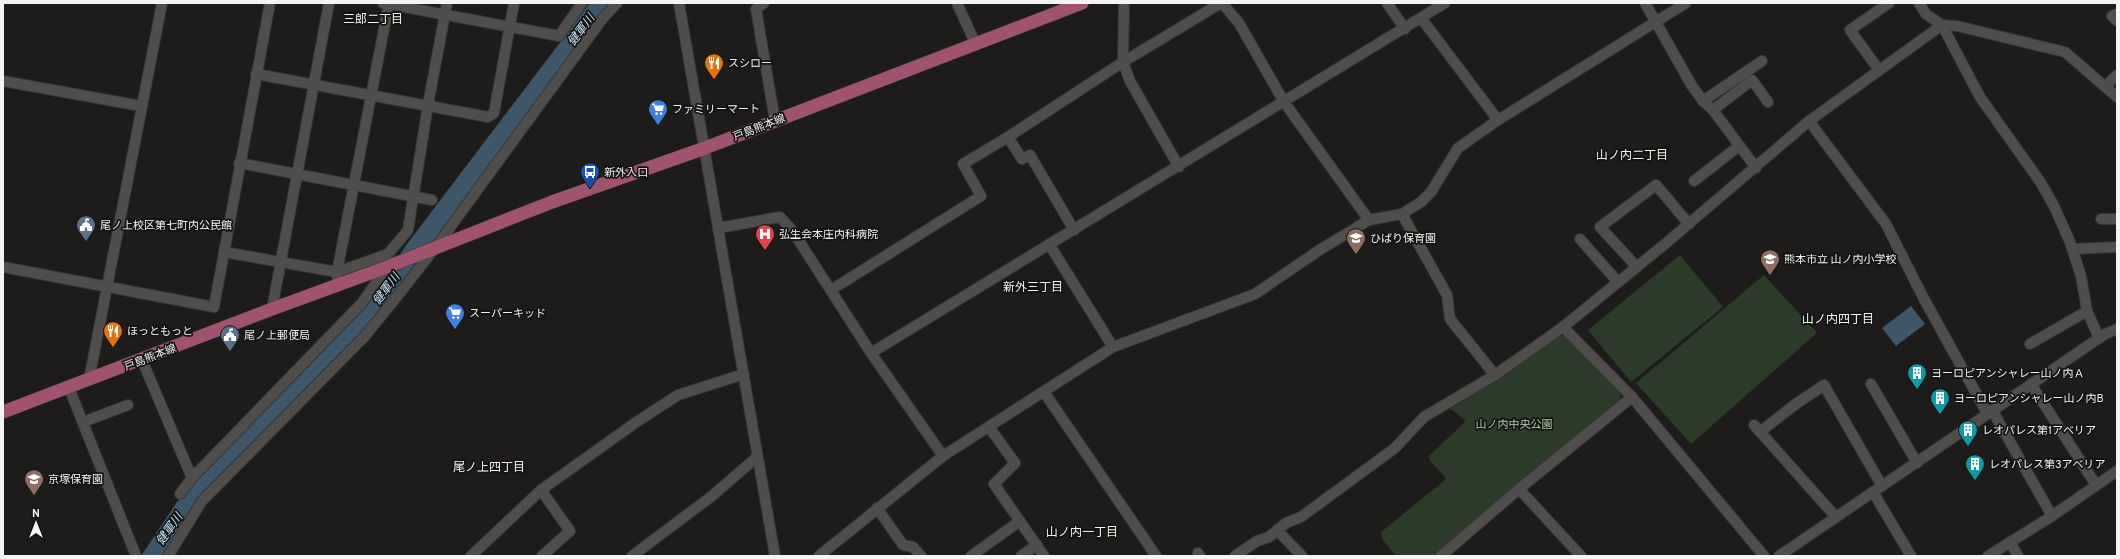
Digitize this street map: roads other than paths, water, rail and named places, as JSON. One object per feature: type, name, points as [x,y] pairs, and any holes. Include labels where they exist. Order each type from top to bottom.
[{"type":"main road","name":"戸島熊本線","points":[[3,412],[272,309],[337,279],[387,267],[552,202],[705,148],[1082,3]]},
{"type":"street","points":[[89,380],[162,3]]},
{"type":"street","points":[[3,266],[214,306],[239,163],[270,3]]},
{"type":"street","points":[[272,309],[329,3]]},
{"type":"street","points":[[337,279],[387,3],[559,36],[582,3]]},
{"type":"street","points":[[224,252],[280,262],[337,279],[388,254],[408,230],[428,106],[447,3]]},
{"type":"street","points":[[256,74],[488,117],[494,113],[514,3]]},
{"type":"street","points":[[168,556],[202,501],[365,336],[435,248],[603,18],[617,3]]},
{"type":"street","points":[[679,3],[775,556]]},
{"type":"street","points":[[764,3],[756,9],[775,121]]},
{"type":"street","points":[[957,3],[976,45]]},
{"type":"street","points":[[1124,3],[1123,62],[1130,81],[1179,167]]},
{"type":"street","points":[[831,290],[981,196],[962,164],[1008,137],[1123,62],[1222,3],[1239,23],[1284,102],[1369,220]]},
{"type":"street","points":[[1387,3],[1405,28]]},
{"type":"street","points":[[871,353],[1049,244],[1179,167],[1445,3]]},
{"type":"street","points":[[1645,3],[1655,23],[1703,101],[1713,110],[1756,168]]},
{"type":"street","points":[[819,556],[943,456],[1113,347],[1256,294],[1318,251],[1369,220],[1402,214],[1421,202],[1431,192],[1458,148],[1498,120],[1686,3]]},
{"type":"street","points":[[1878,70],[1850,30],[1889,3]]},
{"type":"street","points":[[1919,3],[1926,14],[1942,25],[1980,97],[2041,183],[2054,206],[2072,249],[2081,276],[2087,311],[2100,338]]},
{"type":"street","points":[[2117,14],[2112,16],[2117,21]]},
{"type":"street","points":[[1421,18],[1498,120]]},
{"type":"street","points":[[1235,556],[1286,523],[1302,518],[1395,448],[1424,417],[1495,375],[1563,328],[1756,168],[1809,121],[1942,25],[1957,26],[2065,52],[2117,97]]},
{"type":"street","points":[[1703,101],[1762,61]]},
{"type":"street","points":[[2105,87],[2117,75]]},
{"type":"street","points":[[1713,110],[1752,80],[1768,102]]},
{"type":"street","points":[[3,81],[141,106]]},
{"type":"street","points":[[1809,121],[1886,224],[1924,299],[1989,412],[2052,516]]},
{"type":"street","points":[[1008,137],[1022,158],[1030,155],[1074,230]]},
{"type":"street","points":[[1694,181],[1739,146]]},
{"type":"street","points":[[239,163],[432,200]]},
{"type":"street","points":[[1637,267],[1600,227],[1656,184],[1689,224]]},
{"type":"street","points":[[1402,214],[1447,295],[1450,319],[1495,375]]},
{"type":"street","points":[[718,228],[780,217],[792,230],[871,353],[943,456]]},
{"type":"street","points":[[2101,219],[2117,219]]},
{"type":"street","points":[[1580,239],[1618,282]]},
{"type":"street","points":[[1049,244],[1113,347]]},
{"type":"street","points":[[2072,249],[2117,247]]},
{"type":"street","points":[[180,494],[192,478],[362,303],[387,267]]},
{"type":"street","points":[[2030,344],[2087,311]]},
{"type":"street","points":[[1563,328],[1632,397],[1764,556]]},
{"type":"street","points":[[1779,556],[1917,463],[1989,412],[2100,338],[2117,329]]},
{"type":"street","points":[[142,360],[192,478]]},
{"type":"street","points":[[471,556],[541,490],[635,423],[678,395],[744,374]]},
{"type":"street","points":[[1871,384],[1917,463]]},
{"type":"street","points":[[2031,384],[2096,485]]},
{"type":"street","points":[[1836,517],[1757,428],[1824,385],[1882,486]]},
{"type":"street","points":[[69,388],[136,556]]},
{"type":"street","points":[[1044,392],[1156,556]]},
{"type":"street","points":[[1441,556],[1519,489],[1632,397]]},
{"type":"street","points":[[83,422],[128,405]]},
{"type":"street","points":[[989,427],[1015,463],[994,484],[1044,556]]},
{"type":"street","points":[[632,556],[712,496],[757,457]]},
{"type":"street","points":[[1988,556],[2052,516],[2117,470]]},
{"type":"street","points":[[1519,489],[1581,556]]},
{"type":"street","points":[[541,490],[570,531],[542,556]]},
{"type":"street","points":[[1874,492],[1912,556]]},
{"type":"street","points":[[877,508],[903,545],[913,547],[921,556]]},
{"type":"street","points":[[971,556],[1020,521]]},
{"type":"street","points":[[1277,530],[1295,554]]},
{"type":"street","points":[[2010,542],[2018,556]]},
{"type":"street","points":[[1021,556],[1037,545]]},
{"type":"water","name":"健軍川","points":[[590,3],[611,3],[579,43],[387,305],[172,541],[163,556],[141,556],[177,502],[193,482],[374,292],[407,244]]},
{"type":"water","points":[[1911,306],[1925,324],[1896,346],[1882,328]]},
{"type":"place","name":"スシロー","points":[[714,80]]},
{"type":"place","name":"ファミリーマート","points":[[658,126]]},
{"type":"place","name":"新外入口","points":[[590,189]]},
{"type":"place","name":"尾ノ上校区第七町内公民館","points":[[86,242]]},
{"type":"place","name":"弘生会本庄内科病院","points":[[765,251]]},
{"type":"place","name":"ひばり保育園","points":[[1356,255]]},
{"type":"place","name":"熊本市立 山ノ内小学校","points":[[1770,276]]},
{"type":"place","name":"スーパーキッド","points":[[455,330]]},
{"type":"place","name":"ほっともっと","points":[[113,348]]},
{"type":"place","name":"尾ノ上郵便局","points":[[230,352]]},
{"type":"place","name":"ヨーロピアンシャレー山ノ内Ａ","points":[[1917,390]]},
{"type":"place","name":"ヨーロピアンシャレー山ノ内B","points":[[1940,415]]},
{"type":"place","name":"レオパレス第1アベリア","points":[[1968,447]]},
{"type":"place","name":"レオパレス第3アベリア","points":[[1975,481]]},
{"type":"place","name":"京塚保育園","points":[[34,496]]},
{"type":"district","name":"三郎二丁目","points":[[373,19]]},
{"type":"district","name":"山ノ内二丁目","points":[[1632,155]]},
{"type":"district","name":"新外三丁目","points":[[1033,287]]},
{"type":"district","name":"山ノ内四丁目","points":[[1838,319]]},
{"type":"district","name":"尾ノ上四丁目","points":[[489,467]]},
{"type":"district","name":"山ノ内一丁目","points":[[1082,532]]},
{"type":"park label","name":"山ノ内中央公園","points":[[1514,424]]}]
